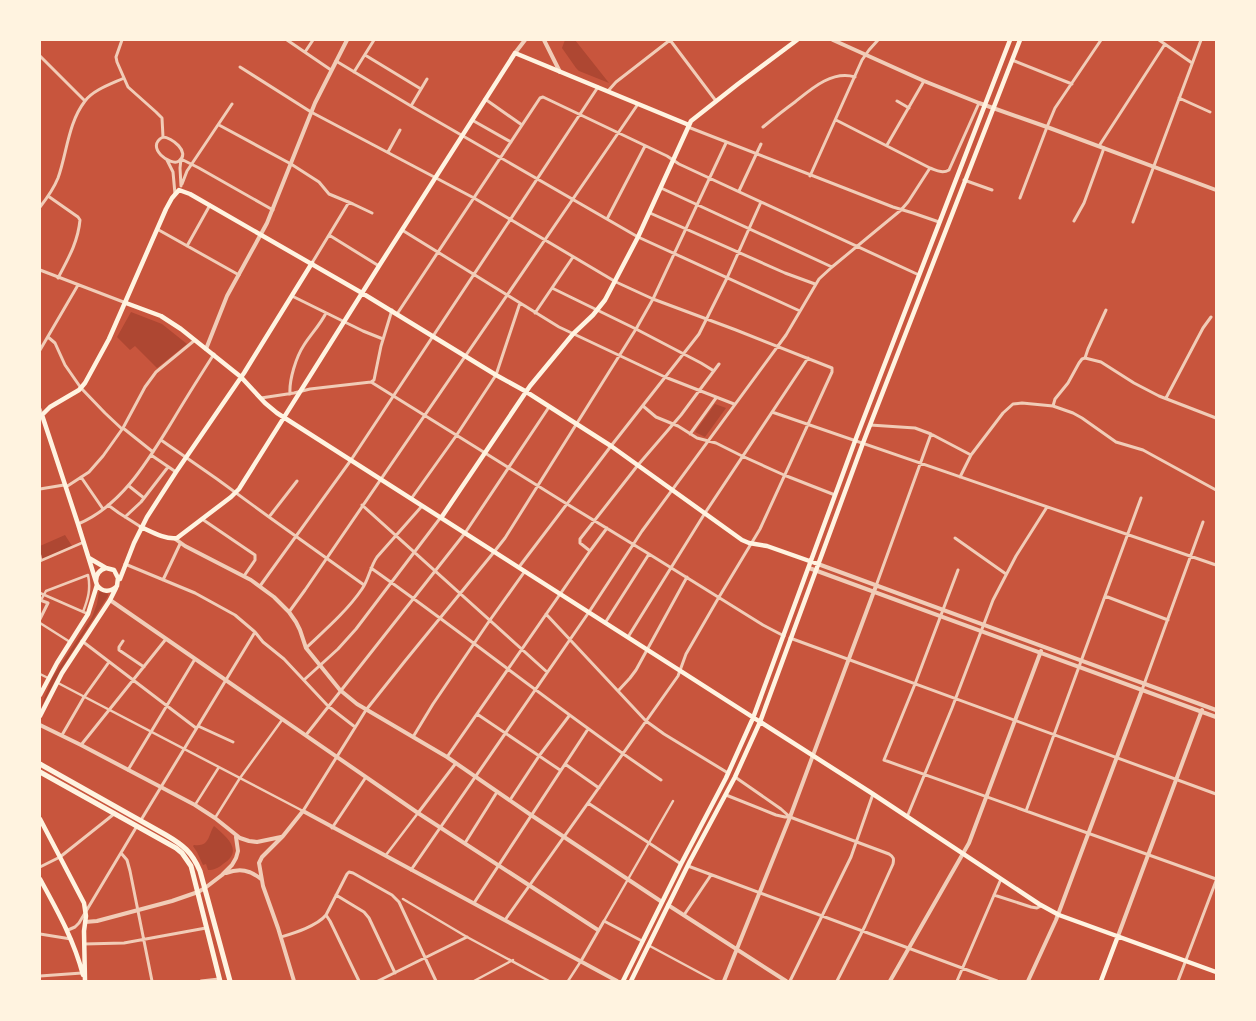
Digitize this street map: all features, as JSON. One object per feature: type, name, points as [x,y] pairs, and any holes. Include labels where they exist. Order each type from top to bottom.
[{"type":"main road","points":[[441,518],[525,392],[573,334],[605,300],[616,282],[650,213],[693,120],[797,40]]},
{"type":"main road","points":[[623,981],[728,773],[753,718],[855,441],[939,222],[981,104],[1010,40]]},
{"type":"main road","points":[[631,981],[668,905],[735,777],[760,722],[863,443],[1020,40]]},
{"type":"main road","points":[[141,527],[174,538],[180,536],[237,493],[362,292],[515,53],[689,126]]},
{"type":"main road","points":[[88,557],[116,573],[118,584],[114,589],[107,591],[100,589],[96,583],[41,415],[50,407],[81,388],[107,344],[166,209],[179,190],[210,205],[362,292],[525,392],[611,446],[740,539],[751,544],[767,546],[818,564]]},
{"type":"main road","points":[[40,716],[57,682],[110,600],[141,527],[241,377],[312,263]]},
{"type":"main road","points":[[126,303],[161,316],[214,354],[241,377],[268,406],[284,417],[873,794],[1042,906],[1058,914],[1216,972]]},
{"type":"main road","points":[[40,695],[86,613],[91,609],[98,573],[108,568],[120,568],[126,564]]},
{"type":"main road","points":[[40,764],[186,848],[196,860],[200,871],[230,981]]},
{"type":"main road","points":[[40,772],[182,853],[192,866],[219,980]]},
{"type":"main road","points":[[40,819],[82,899],[86,912],[84,944],[85,981]]},
{"type":"main road","points":[[40,879],[72,939],[85,981]]},
{"type":"main road","points":[[1101,981],[1118,936]]},
{"type":"street","points":[[122,40],[116,59],[124,78],[128,87],[162,118],[163,137]]},
{"type":"street","points":[[287,40],[331,70]]},
{"type":"street","points":[[305,52],[313,40]]},
{"type":"street","points":[[206,349],[227,296],[273,210],[311,112],[346,40]]},
{"type":"street","points":[[354,72],[374,40]]},
{"type":"street","points":[[515,53],[525,40]]},
{"type":"street","points":[[544,40],[560,72]]},
{"type":"street","points":[[608,91],[616,82],[670,40],[716,102]]},
{"type":"street","points":[[833,40],[924,81],[981,104],[1216,190]]},
{"type":"street","points":[[810,176],[865,55],[878,40]]},
{"type":"street","points":[[1020,198],[1055,108],[1101,40]]},
{"type":"street","points":[[1159,40],[1192,63]]},
{"type":"street","points":[[1133,222],[1201,40]]},
{"type":"street","points":[[1074,221],[1084,203],[1102,147],[1165,44]]},
{"type":"street","points":[[365,55],[421,89]]},
{"type":"street","points":[[41,59],[85,101]]},
{"type":"street","points":[[1012,59],[1072,84]]},
{"type":"street","points":[[336,61],[638,237],[800,311]]},
{"type":"street","points":[[240,67],[311,112],[474,198],[616,282],[653,300],[832,368],[832,372],[760,529],[686,654],[676,680],[505,920]]},
{"type":"street","points":[[763,126],[822,82],[840,76],[849,75],[854,77]]},
{"type":"street","points":[[40,207],[59,176],[71,132],[85,101],[98,90],[124,78]]},
{"type":"street","points":[[411,106],[427,79]]},
{"type":"street","points":[[887,145],[924,81]]},
{"type":"street","points":[[260,586],[351,460],[598,87]]},
{"type":"street","points":[[397,314],[540,98],[544,97],[618,132],[679,164],[918,275]]},
{"type":"street","points":[[1179,98],[1210,112]]},
{"type":"street","points":[[486,99],[522,125]]},
{"type":"street","points":[[897,101],[908,108]]},
{"type":"street","points":[[179,190],[184,177],[232,104]]},
{"type":"street","points":[[289,612],[638,104]]},
{"type":"street","points":[[836,120],[930,168],[946,172],[949,170],[981,104]]},
{"type":"street","points":[[472,120],[511,142]]},
{"type":"street","points":[[219,125],[291,164],[319,182],[328,193],[372,213]]},
{"type":"street","points":[[689,126],[726,143],[810,176],[939,222]]},
{"type":"street","points":[[388,152],[400,130]]},
{"type":"street","points":[[163,137],[168,138],[180,147],[183,153],[179,190],[167,160],[156,149],[157,141],[163,137]]},
{"type":"street","points":[[294,981],[261,880],[259,862],[303,811],[366,710],[494,552],[653,300],[726,143]]},
{"type":"street","points":[[739,191],[761,144]]},
{"type":"street","points":[[607,219],[645,146]]},
{"type":"street","points":[[181,159],[273,210]]},
{"type":"street","points":[[167,160],[176,162],[181,159]]},
{"type":"street","points":[[411,870],[589,612],[633,544],[777,347],[815,284],[822,275],[901,210],[930,168]]},
{"type":"street","points":[[964,180],[992,190]]},
{"type":"street","points":[[661,188],[832,267]]},
{"type":"street","points":[[48,196],[80,220],[74,246],[58,278]]},
{"type":"street","points":[[312,263],[349,202]]},
{"type":"street","points":[[519,568],[699,334],[727,278],[761,202]]},
{"type":"street","points":[[187,246],[210,205]]},
{"type":"street","points":[[650,213],[738,253],[815,284]]},
{"type":"street","points":[[157,229],[239,275]]},
{"type":"street","points":[[402,230],[559,328],[665,377],[734,404]]},
{"type":"street","points":[[329,235],[379,266]]},
{"type":"street","points":[[535,313],[573,257]]},
{"type":"street","points":[[40,270],[126,303]]},
{"type":"street","points":[[40,350],[78,285]]},
{"type":"street","points":[[552,288],[636,329],[714,371]]},
{"type":"street","points":[[292,296],[383,339]]},
{"type":"street","points":[[412,499],[496,375],[520,303]]},
{"type":"street","points":[[371,382],[374,380],[392,310]]},
{"type":"street","points":[[1053,406],[1055,399],[1068,384],[1079,363],[1085,358],[1106,310]]},
{"type":"street","points":[[290,394],[292,376],[302,348],[326,313]]},
{"type":"street","points":[[1166,398],[1203,328],[1211,317]]},
{"type":"street","points":[[43,334],[55,343],[65,365],[81,388],[105,413],[176,472]]},
{"type":"street","points":[[40,489],[65,486],[82,478],[95,466],[123,429],[153,375],[196,340]]},
{"type":"street","points":[[78,524],[94,517],[129,486],[161,440],[214,354]]},
{"type":"street","points":[[628,637],[705,513],[808,358]]},
{"type":"street","points":[[1085,358],[1094,359],[1134,383],[1216,418]]},
{"type":"street","points":[[590,551],[579,540],[638,465],[681,415],[719,364]]},
{"type":"street","points":[[260,398],[371,382],[763,625],[784,636]]},
{"type":"street","points":[[690,434],[716,398]]},
{"type":"street","points":[[960,477],[971,455],[1003,413],[1013,404],[1022,403],[1053,406],[1082,418],[1116,442],[1143,450],[1216,490]]},
{"type":"street","points":[[643,406],[656,417],[673,424],[697,438],[716,443],[784,475],[835,495]]},
{"type":"street","points":[[306,734],[465,533],[549,407]]},
{"type":"street","points":[[40,409],[41,415]]},
{"type":"street","points":[[772,412],[1216,565]]},
{"type":"street","points":[[870,426],[915,428],[971,455]]},
{"type":"street","points":[[724,981],[813,756],[930,434]]},
{"type":"street","points":[[161,440],[364,585]]},
{"type":"street","points":[[125,517],[144,498],[168,467]]},
{"type":"street","points":[[82,478],[103,510]]},
{"type":"street","points":[[269,517],[297,481]]},
{"type":"street","points":[[129,486],[144,498]]},
{"type":"street","points":[[1026,811],[1141,498]]},
{"type":"street","points":[[108,505],[141,527]]},
{"type":"street","points":[[362,505],[548,672]]},
{"type":"street","points":[[306,648],[340,616],[357,596],[377,557],[422,506]]},
{"type":"street","points":[[907,816],[956,699],[997,592],[1047,507]]},
{"type":"street","points":[[305,680],[356,629],[390,582],[441,518]]},
{"type":"street","points":[[202,519],[255,555],[255,560],[244,576]]},
{"type":"street","points":[[1028,981],[1058,914],[1089,834],[1203,522]]},
{"type":"street","points":[[447,756],[607,528]]},
{"type":"street","points":[[174,538],[180,544],[244,576],[274,597],[289,612],[298,626],[306,648],[340,690],[353,701],[447,756],[497,792],[662,902]]},
{"type":"street","points":[[955,538],[1006,574]]},
{"type":"street","points":[[40,555],[41,561],[84,542]]},
{"type":"street","points":[[163,580],[180,544]]},
{"type":"street","points":[[606,623],[649,554]]},
{"type":"street","points":[[126,564],[195,593],[234,615],[280,655],[328,706],[355,726]]},
{"type":"street","points":[[818,564],[1216,710]]},
{"type":"street","points":[[371,568],[570,716],[662,780]]},
{"type":"street","points":[[809,568],[1216,717]]},
{"type":"street","points":[[958,570],[884,760],[1216,880],[1178,981]]},
{"type":"street","points":[[413,737],[433,704],[525,571]]},
{"type":"street","points":[[40,619],[48,603],[40,600],[42,594],[88,575],[90,589],[86,613],[42,594]]},
{"type":"street","points":[[618,690],[634,674],[687,577]]},
{"type":"street","points":[[1105,596],[1168,620]]},
{"type":"street","points":[[110,600],[440,828],[598,930]]},
{"type":"street","points":[[546,614],[646,721],[728,773]]},
{"type":"street","points":[[40,623],[70,642]]},
{"type":"street","points":[[140,820],[255,632]]},
{"type":"street","points":[[790,638],[1216,794]]},
{"type":"street","points":[[81,745],[166,639]]},
{"type":"street","points":[[82,641],[197,727],[233,742]]},
{"type":"street","points":[[123,641],[119,650],[144,668]]},
{"type":"street","points":[[890,981],[970,841],[1042,647]]},
{"type":"street","points":[[128,770],[195,659]]},
{"type":"street","points":[[62,735],[84,697],[110,662]]},
{"type":"street","points":[[40,674],[48,678]]},
{"type":"street","points":[[57,682],[303,811],[617,981]]},
{"type":"street","points":[[1118,936],[1204,706]]},
{"type":"street","points":[[477,714],[560,770]]},
{"type":"street","points":[[510,800],[539,756],[570,716]]},
{"type":"street","points":[[215,818],[282,718]]},
{"type":"street","points":[[40,725],[195,805],[244,840],[265,841],[283,836]]},
{"type":"street","points":[[474,903],[588,728]]},
{"type":"street","points":[[385,856],[456,763]]},
{"type":"street","points":[[565,764],[599,788]]},
{"type":"street","points":[[195,805],[219,767]]},
{"type":"street","points":[[332,828],[366,777]]},
{"type":"street","points":[[735,777],[790,816],[893,856],[893,864],[837,981]]},
{"type":"street","points":[[465,843],[497,792]]},
{"type":"street","points":[[668,905],[788,981],[850,857],[873,794]]},
{"type":"street","points":[[726,795],[776,815],[790,816]]},
{"type":"street","points":[[568,981],[673,801]]},
{"type":"street","points":[[588,803],[681,864]]},
{"type":"street","points":[[40,867],[60,857],[114,814]]},
{"type":"street","points":[[68,930],[77,926],[136,826]]},
{"type":"street","points":[[85,922],[97,921],[198,892],[222,875],[232,865],[238,848],[236,836]]},
{"type":"street","points":[[121,853],[128,862],[152,981]]},
{"type":"street","points":[[688,866],[996,981]]},
{"type":"street","points":[[222,875],[232,870],[242,870],[252,873],[261,880]]},
{"type":"street","points":[[281,937],[321,920],[326,915],[349,872],[358,875],[395,898],[400,904],[436,981]]},
{"type":"street","points":[[684,915],[711,875]]},
{"type":"street","points":[[957,981],[1001,878]]},
{"type":"street","points":[[336,895],[364,912],[369,918],[395,973]]},
{"type":"street","points":[[994,895],[1031,907],[1037,908],[1042,906]]},
{"type":"street","points":[[403,899],[549,981]]},
{"type":"street","points":[[326,915],[358,981]]},
{"type":"street","points":[[604,921],[642,942]]},
{"type":"street","points":[[84,944],[120,944],[206,928]]},
{"type":"street","points":[[40,934],[72,939]]},
{"type":"street","points":[[378,981],[468,937]]},
{"type":"street","points":[[648,945],[715,981]]},
{"type":"street","points":[[474,981],[512,960]]},
{"type":"street","points":[[40,976],[83,974]]},
{"type":"street","points":[[201,981],[219,980]]},
{"type":"shaded area","points":[[565,40],[575,40],[609,83],[579,71],[562,48]]},
{"type":"shaded area","points":[[131,312],[162,324],[187,344],[157,368],[135,346],[130,350],[117,337]]},
{"type":"shaded area","points":[[715,404],[726,408],[705,437],[695,432]]},
{"type":"shaded area","points":[[65,535],[72,546],[41,560],[40,546]]},
{"type":"shaded area","points":[[99,591],[108,594],[108,596],[62,668],[40,709],[52,678],[92,617]]},
{"type":"shaded area","points":[[214,826],[228,839],[233,849],[229,859],[219,867],[208,870],[206,864],[203,865],[193,846],[206,842]]}]
